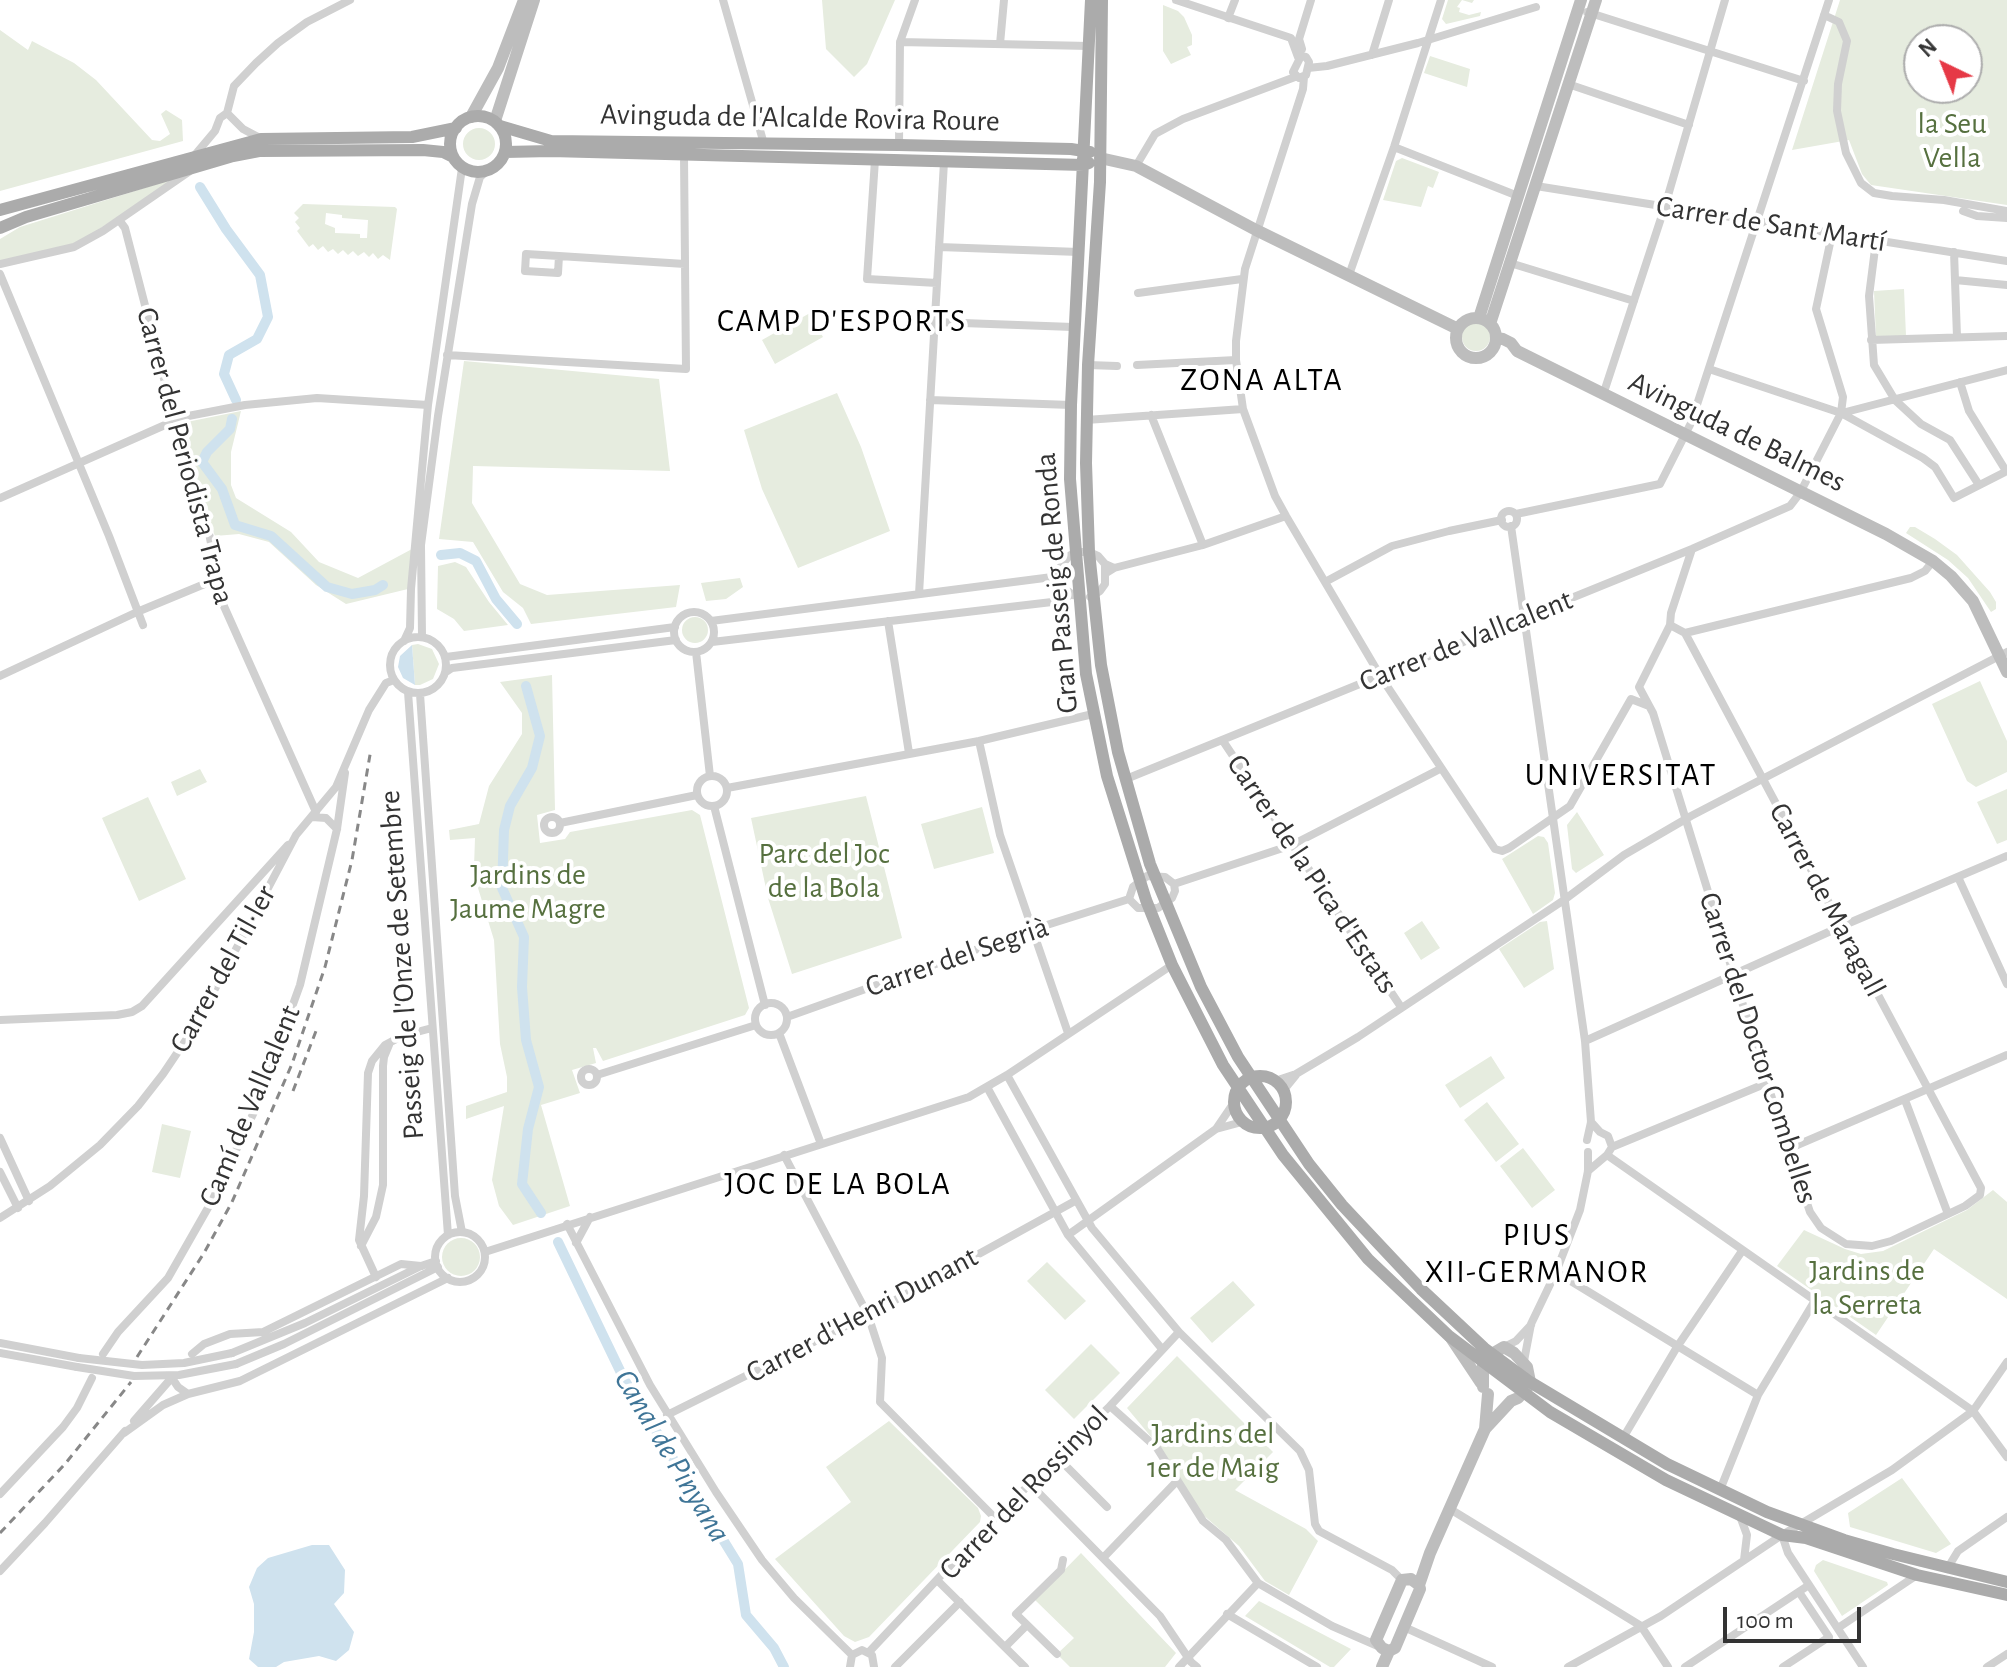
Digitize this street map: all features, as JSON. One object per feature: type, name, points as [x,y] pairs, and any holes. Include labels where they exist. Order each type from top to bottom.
[{"type":"main road","points":[[0,210],[261,139],[412,137],[456,128],[471,117],[498,68],[524,0]]},
{"type":"main road","points":[[498,124],[534,0]]},
{"type":"main road","name":"Gran Passeig de Ronda","points":[[1083,552],[1070,479],[1071,405],[1091,0]]},
{"type":"main road","name":"Gran Passeig de Ronda","points":[[1102,0],[1100,158],[1088,365],[1082,596],[1086,674],[1116,807],[1172,965],[1223,1065],[1264,1128],[1368,1259],[1449,1336],[1493,1355]]},
{"type":"main road","points":[[1484,321],[1466,321],[1458,329],[1458,344],[1468,355],[1479,357],[1494,344],[1484,321],[1518,196],[1579,4]]},
{"type":"main road","points":[[1484,321],[1510,263],[1594,7]]},
{"type":"main road","points":[[0,228],[26,217],[233,156],[283,149],[443,152],[453,157],[462,168],[486,172],[498,164],[505,152],[506,137],[498,124],[485,117],[471,117]]},
{"type":"main road","name":"Avinguda de l'Alcalde Rovira Roure","points":[[498,124],[551,141],[1085,150],[1100,158],[1136,166],[1256,230],[1458,329]]},
{"type":"main road","points":[[453,157],[450,143],[456,128]]},
{"type":"main road","name":"Avinguda de l'Alcalde Rovira Roure","points":[[505,152],[1084,165],[1100,158]]},
{"type":"main road","name":"Avinguda de Balmes","points":[[1494,344],[1511,353],[1517,351],[1899,540],[1933,561],[1973,601],[2003,653],[2007,672]]},
{"type":"main road","name":"Gran Passeig de Ronda","points":[[1082,596],[1142,840],[1201,987],[1250,1078],[1309,1164],[1386,1254],[1527,1388],[1630,1460],[1782,1535],[1806,1538],[1917,1575],[2007,1595]]},
{"type":"main road","points":[[1262,1076],[1279,1086],[1286,1105],[1280,1119],[1264,1128],[1242,1122],[1233,1104],[1238,1088],[1250,1078],[1262,1076]]},
{"type":"main road","points":[[1449,1336],[1486,1390],[1495,1399],[1511,1401]]},
{"type":"main road","points":[[1385,1650],[1376,1640],[1430,1553],[1485,1429],[1527,1388],[1529,1373],[1524,1361],[1493,1355],[1481,1375],[1486,1390],[1485,1429]]},
{"type":"main road","name":"Gran Passeig de Ronda","points":[[1527,1388],[1720,1490],[1801,1524],[1844,1540],[2007,1582]]},
{"type":"main road","points":[[1385,1650],[1395,1648],[1420,1589],[1411,1581]]},
{"type":"main road","points":[[1382,1667],[1385,1650]]},
{"type":"street","points":[[194,156],[213,134],[220,118],[227,113],[234,86],[278,43],[317,16],[350,0]]},
{"type":"street","points":[[723,0],[764,144]]},
{"type":"street","points":[[899,145],[900,42],[915,0]]},
{"type":"street","points":[[1000,44],[1004,0]]},
{"type":"street","points":[[1136,166],[1155,134],[1183,119],[1300,77],[1308,68],[1309,61],[1301,57],[1291,38],[1176,0]]},
{"type":"street","points":[[1228,18],[1235,0]]},
{"type":"street","points":[[1311,0],[1299,39],[1301,57],[1293,72],[1300,77],[1303,89],[1242,279],[1236,360],[1243,409],[1275,496],[1381,677],[1495,849],[1502,851],[1509,848],[1570,806],[1631,699],[1650,707]]},
{"type":"street","points":[[1372,55],[1389,0]]},
{"type":"street","points":[[1349,275],[1441,0]]},
{"type":"street","points":[[1603,395],[1665,206],[1725,0]]},
{"type":"street","points":[[1325,582],[1392,546],[1502,520],[1507,511],[1516,514],[1660,484],[1685,436],[1709,369],[1829,0]]},
{"type":"street","points":[[1579,4],[1594,7],[1709,53],[1804,81]]},
{"type":"street","points":[[1308,68],[1429,40],[1536,7]]},
{"type":"street","points":[[1824,15],[1839,22],[1847,41],[1838,84],[1837,111],[1846,153],[1861,183],[1874,193],[1944,200],[2007,211]]},
{"type":"street","points":[[900,42],[1089,46]]},
{"type":"street","points":[[1568,84],[1689,125]]},
{"type":"street","points":[[227,113],[243,129],[261,139]]},
{"type":"street","points":[[1394,147],[1518,196]]},
{"type":"street","points":[[447,355],[686,369],[684,156]]},
{"type":"street","points":[[875,160],[867,279],[937,283]]},
{"type":"street","points":[[919,594],[944,162]]},
{"type":"street","points":[[462,168],[428,405],[410,628],[404,641],[392,654],[390,671],[394,680],[408,692],[420,694],[437,687],[452,668],[676,640]]},
{"type":"street","points":[[0,264],[74,247],[192,169]]},
{"type":"street","points":[[422,637],[421,545],[447,355],[472,204],[480,177],[486,172]]},
{"type":"street","name":"Carrer de Sant Martí","points":[[1536,186],[2007,261]]},
{"type":"street","points":[[1963,211],[1977,216],[2007,218]]},
{"type":"street","name":"Carrer del Periodista Trapa","points":[[119,220],[125,228],[175,420],[208,528],[215,564],[214,584],[301,777],[314,814]]},
{"type":"street","points":[[1800,493],[1841,413],[1843,397],[1816,309],[1832,234]]},
{"type":"street","points":[[1876,241],[1870,277],[1874,365],[1895,400],[1921,424],[1950,440],[1979,485]]},
{"type":"street","points":[[939,247],[1079,252]]},
{"type":"street","points":[[1954,252],[1957,337]]},
{"type":"street","points":[[559,256],[685,264]]},
{"type":"street","points":[[1510,263],[1634,301]]},
{"type":"street","points":[[0,274],[143,625]]},
{"type":"street","points":[[1138,293],[1242,279]]},
{"type":"street","points":[[1955,280],[2007,285]]},
{"type":"street","points":[[935,322],[1073,327]]},
{"type":"street","points":[[1871,340],[2007,336]]},
{"type":"street","points":[[1137,365],[1236,360]]},
{"type":"street","points":[[1088,365],[1117,366]]},
{"type":"street","points":[[1709,369],[1841,413],[1935,467],[1954,498],[2007,471],[1969,411],[1960,382]]},
{"type":"street","points":[[1841,413],[2007,370]]},
{"type":"street","points":[[0,498],[175,420],[245,405],[317,398],[428,405]]},
{"type":"street","points":[[930,400],[1071,405]]},
{"type":"street","points":[[1086,420],[1243,409]]},
{"type":"street","points":[[1151,415],[1203,545]]},
{"type":"street","name":"Carrer de Vallcalent","points":[[1126,779],[1692,549],[1781,511],[1800,493]]},
{"type":"street","points":[[1502,520],[1506,526],[1511,526],[1517,521],[1516,514]]},
{"type":"street","points":[[1109,568],[1203,545],[1286,516]]},
{"type":"street","points":[[1511,526],[1585,1041],[1591,1122],[1587,1140],[1588,1171],[1580,1210],[1556,1272],[1531,1324],[1524,1361]]},
{"type":"street","points":[[1692,549],[1671,613],[1670,625],[1685,633],[1911,578],[1925,571],[1933,561]]},
{"type":"street","points":[[1082,596],[1065,589],[1060,576],[1064,561],[1083,552],[1098,556],[1109,568]]},
{"type":"street","points":[[712,642],[1052,602],[1082,596],[1105,584],[1109,568]]},
{"type":"street","points":[[711,621],[1060,576]]},
{"type":"street","points":[[0,676],[137,612],[207,583],[214,584]]},
{"type":"street","points":[[700,613],[711,621],[714,632],[712,642],[705,649],[696,652],[685,650],[676,640],[675,627],[683,616],[700,613]]},
{"type":"street","points":[[888,621],[909,753]]},
{"type":"street","name":"Carrer del Doctor Combelles","points":[[1670,625],[1638,685],[1650,707],[1788,1149],[1814,1220],[1846,1244],[1872,1246],[1891,1241],[1980,1195],[1978,1181]]},
{"type":"street","points":[[446,657],[675,627]]},
{"type":"street","name":"Carrer de Maragall","points":[[1685,633],[1978,1181]]},
{"type":"street","points":[[404,641],[422,637],[437,643],[446,657],[446,672]]},
{"type":"street","points":[[696,652],[710,776]]},
{"type":"street","points":[[1279,1086],[1564,900],[1624,855],[2003,653]]},
{"type":"street","name":"Carrer del Til·ler","points":[[0,1218],[29,1201],[100,1145],[138,1106],[163,1074],[196,1025],[299,831],[338,782],[369,710],[386,683],[394,680]]},
{"type":"street","name":"Passeig de l'Onze de Setembre","points":[[408,692],[448,1235]]},
{"type":"street","name":"Passeig de l'Onze de Setembre","points":[[420,694],[455,1196],[462,1232]]},
{"type":"street","points":[[727,788],[979,741],[1093,714]]},
{"type":"street","points":[[979,741],[1000,835],[1068,1033]]},
{"type":"street","name":"Carrer de la Pica d'Estats","points":[[1223,741],[1401,1007]]},
{"type":"street","name":"Camí de Vallcalent","points":[[103,1354],[118,1332],[168,1278],[213,1199],[254,1112],[300,985],[337,829],[346,760]]},
{"type":"street","points":[[1174,884],[1292,845],[1440,769]]},
{"type":"street","points":[[710,776],[722,780],[727,788],[724,800],[714,806],[702,803],[697,795],[700,781],[710,776]]},
{"type":"street","name":"Carrer del Periodista Trapa","points":[[301,777],[311,794],[319,799],[328,798]]},
{"type":"street","name":"Carrer del Periodista Trapa","points":[[299,831],[306,802],[301,777]]},
{"type":"street","points":[[560,823],[697,795]]},
{"type":"street","points":[[714,806],[765,1005]]},
{"type":"street","points":[[314,814],[326,818],[337,829]]},
{"type":"street","points":[[0,1020],[117,1015],[142,1006],[299,831]]},
{"type":"street","points":[[1585,1041],[2007,856]]},
{"type":"street","points":[[1155,875],[1165,877],[1174,884],[1175,891],[1166,904],[1150,909],[1138,908],[1129,899],[1133,887],[1155,875]]},
{"type":"street","points":[[1958,877],[2007,984]]},
{"type":"street","name":"Carrer del Segrià","points":[[787,1017],[1031,930],[1129,899]]},
{"type":"street","points":[[485,1252],[969,1097],[1172,965]]},
{"type":"street","points":[[765,1005],[779,1006],[787,1017],[779,1033],[766,1034],[756,1025],[758,1011],[765,1005]]},
{"type":"street","points":[[597,1075],[756,1025]]},
{"type":"street","points":[[376,1277],[361,1246],[366,1081],[370,1065],[378,1052],[393,1040],[432,1028]]},
{"type":"street","points":[[779,1033],[821,1144]]},
{"type":"street","points":[[361,1246],[376,1217],[383,1185],[384,1057],[393,1040]]},
{"type":"street","points":[[1788,1149],[2007,1055]]},
{"type":"street","points":[[1007,1075],[1088,1221],[1179,1332],[1300,1451],[1309,1470],[1315,1524],[1319,1531],[1411,1581]]},
{"type":"street","points":[[1588,1152],[1594,1157],[1607,1154],[1767,1083]]},
{"type":"street","points":[[987,1087],[1068,1235],[1162,1349]]},
{"type":"street","points":[[1905,1100],[1948,1214]]},
{"type":"street","points":[[1068,1235],[1216,1129],[1233,1104]]},
{"type":"street","points":[[1216,1129],[1242,1122]]},
{"type":"street","points":[[1588,1171],[1607,1154],[1608,1136],[1591,1122]]},
{"type":"street","points":[[1587,1140],[1600,1132]]},
{"type":"street","points":[[0,1138],[29,1201]]},
{"type":"street","points":[[1607,1154],[1973,1411],[2007,1457]]},
{"type":"street","points":[[784,1155],[868,1315],[882,1358],[880,1402],[995,1518]]},
{"type":"street","points":[[0,1172],[18,1208]]},
{"type":"street","name":"Carrer d'Henri Dunant","points":[[667,1415],[868,1315],[1075,1201]]},
{"type":"street","points":[[576,1243],[590,1217]]},
{"type":"street","points":[[567,1224],[621,1333],[667,1415],[762,1560],[794,1598],[852,1655]]},
{"type":"street","points":[[124,1433],[151,1412],[188,1394],[240,1381],[448,1278],[463,1281],[478,1274],[485,1252],[477,1238],[462,1232],[448,1235],[438,1246],[437,1264],[448,1278]]},
{"type":"street","points":[[1623,1438],[1677,1347],[1742,1251]]},
{"type":"street","points":[[192,1354],[204,1344],[230,1334],[263,1332],[401,1264],[437,1264]]},
{"type":"street","points":[[0,1343],[134,1376],[179,1375],[236,1364],[284,1344],[437,1264]]},
{"type":"street","points":[[0,1353],[78,1362],[184,1363],[232,1353],[305,1323],[421,1266]]},
{"type":"street","points":[[1556,1272],[1758,1395]]},
{"type":"street","points":[[1720,1490],[1758,1395],[1814,1302]]},
{"type":"street","points":[[1493,1355],[1516,1341],[1531,1324]]},
{"type":"street","name":"Carrer del Rossinyol","points":[[869,1652],[995,1518],[1110,1406],[1179,1332]]},
{"type":"street","points":[[1568,1667],[1641,1626],[1782,1535],[1892,1470],[1973,1411],[2007,1362]]},
{"type":"street","points":[[0,1494],[63,1427],[92,1378]]},
{"type":"street","points":[[0,1571],[171,1382],[188,1394]]},
{"type":"street","points":[[1110,1406],[1157,1448],[1203,1521],[1226,1540],[1258,1583],[1332,1626],[1385,1650]]},
{"type":"street","points":[[1057,1457],[1107,1507]]},
{"type":"street","points":[[1103,1558],[1177,1481]]},
{"type":"street","points":[[1030,1484],[1160,1616],[1197,1667]]},
{"type":"street","points":[[1450,1509],[1641,1626],[1668,1667]]},
{"type":"street","points":[[1740,1516],[1747,1535],[1744,1561]]},
{"type":"street","points":[[1947,1569],[1958,1551],[2007,1517]]},
{"type":"street","points":[[1782,1535],[1788,1553],[1863,1667]]},
{"type":"street","points":[[1057,1654],[1016,1614],[1061,1570],[1063,1560]]},
{"type":"street","points":[[1838,1628],[1917,1575]]},
{"type":"street","points":[[938,1581],[1025,1667]]},
{"type":"street","points":[[1179,1667],[1258,1583]]},
{"type":"street","points":[[1685,1667],[1809,1585]]},
{"type":"street","points":[[1783,1667],[1829,1637],[1799,1592]]},
{"type":"street","points":[[895,1667],[960,1602]]},
{"type":"street","points":[[1227,1614],[1317,1667]]},
{"type":"street","points":[[1005,1647],[1027,1625]]},
{"type":"street","points":[[1404,1627],[1492,1667]]},
{"type":"street","points":[[850,1667],[852,1655],[858,1651],[869,1652],[874,1659],[874,1667]]},
{"type":"street","points":[[1987,1667],[2007,1654]]},
{"type":"green space","points":[[822,0],[895,0],[867,64],[854,77],[826,49]]},
{"type":"green space","points":[[1448,0],[1462,0],[1457,7],[1460,8],[1459,12],[1469,15],[1481,12],[1480,16],[1446,24],[1442,19]]},
{"type":"green space","name":"la Seu Vella","points":[[1840,0],[2007,0],[2007,205],[1871,185],[1862,174],[1849,140],[1792,150]]},
{"type":"green space","points":[[1163,5],[1184,17],[1192,35],[1192,45],[1187,47],[1191,55],[1171,64],[1163,51]]},
{"type":"green space","points":[[0,30],[28,50],[32,41],[74,63],[96,80],[152,140],[160,141],[170,134],[161,114],[166,110],[182,120],[183,141],[0,191]]},
{"type":"green space","points":[[1430,56],[1470,69],[1467,87],[1424,73]]},
{"type":"green space","points":[[479,128],[490,133],[495,144],[490,155],[479,160],[468,155],[463,144],[468,133]]},
{"type":"green space","points":[[1402,158],[1439,172],[1433,188],[1428,186],[1421,207],[1383,200],[1396,161]]},
{"type":"green space","points":[[170,180],[170,183],[73,246],[0,261],[0,239],[20,227]]},
{"type":"green space","points":[[303,204],[395,207],[390,260],[383,255],[378,259],[373,253],[369,257],[364,252],[358,256],[353,251],[348,255],[343,250],[338,254],[333,249],[328,252],[323,246],[318,250],[313,244],[309,247],[297,231],[300,228],[295,222],[299,218],[294,213]],"holes":[[[326,213],[342,215],[342,218],[368,220],[367,238],[360,238],[360,234],[335,233],[335,228],[325,224]]]},
{"type":"green space","points":[[1904,289],[1906,336],[1876,337],[1874,291]]},
{"type":"green space","points":[[810,313],[823,337],[775,364],[762,340]]},
{"type":"green space","points":[[1476,323],[1486,327],[1490,337],[1486,347],[1476,351],[1466,347],[1462,337],[1466,327]]},
{"type":"green space","points":[[464,361],[659,379],[670,471],[473,466],[472,503],[520,584],[547,595],[680,585],[676,607],[531,624],[523,608],[503,592],[473,542],[439,539]]},
{"type":"green space","points":[[837,393],[861,447],[890,531],[798,568],[762,489],[744,430]]},
{"type":"green space","points":[[241,411],[231,452],[231,485],[236,498],[291,532],[319,562],[358,578],[412,549],[408,589],[346,604],[316,585],[269,542],[239,534],[215,536],[186,460],[177,424]]},
{"type":"green space","points":[[1910,527],[1915,527],[1957,555],[1990,592],[1996,609],[1991,612],[1968,578],[1948,560],[1906,533]]},
{"type":"green space","points":[[455,562],[466,567],[508,625],[464,631],[454,619],[437,609],[438,566]]},
{"type":"green space","points":[[740,578],[743,587],[726,599],[706,601],[701,583]]},
{"type":"green space","points":[[695,617],[704,621],[708,630],[704,639],[695,643],[686,639],[682,630],[686,621]]},
{"type":"green space","points":[[412,645],[432,649],[439,664],[433,679],[415,685]]},
{"type":"green space","name":"Jardins de Jaume Magre","points":[[552,675],[555,810],[537,815],[540,843],[565,839],[570,832],[692,810],[700,815],[749,1008],[745,1015],[603,1061],[593,1048],[596,1063],[572,1070],[580,1093],[541,1105],[570,1206],[513,1225],[499,1206],[492,1180],[504,1106],[466,1119],[466,1106],[507,1092],[507,1077],[500,1044],[494,940],[474,867],[475,838],[450,840],[449,830],[479,824],[489,786],[522,734],[522,713],[500,682]]},
{"type":"green space","points":[[1980,681],[2007,741],[2007,772],[1976,787],[1967,781],[1932,704]]},
{"type":"green space","points":[[200,769],[207,782],[177,796],[171,782]]},
{"type":"green space","points":[[2007,789],[2007,840],[1997,844],[1977,802]]},
{"type":"green space","name":"Parc del Joc de la Bola","points":[[866,796],[902,938],[792,974],[768,898],[751,818]]},
{"type":"green space","points":[[148,797],[186,879],[139,901],[102,818]]},
{"type":"green space","points":[[982,807],[994,853],[934,869],[921,824]]},
{"type":"green space","points":[[1577,812],[1604,855],[1576,873],[1572,869],[1567,825]]},
{"type":"green space","points":[[1538,836],[1544,837],[1548,843],[1555,893],[1553,900],[1533,914],[1502,859]]},
{"type":"green space","points":[[1422,921],[1440,948],[1421,960],[1404,933]]},
{"type":"green space","points":[[1547,921],[1554,969],[1524,988],[1499,949],[1540,922]]},
{"type":"green space","points":[[1491,1056],[1505,1078],[1460,1108],[1445,1085]]},
{"type":"green space","points":[[1487,1102],[1519,1144],[1496,1162],[1464,1120]]},
{"type":"green space","points":[[162,1124],[191,1131],[180,1178],[152,1172]]},
{"type":"green space","points":[[1523,1148],[1555,1190],[1532,1208],[1500,1166]]},
{"type":"green space","name":"Jardins de la Serreta","points":[[1993,1190],[2007,1202],[2007,1299],[1934,1249],[1876,1335],[1777,1266],[1804,1230],[1861,1254],[1883,1251],[1967,1210]]},
{"type":"green space","points":[[461,1238],[474,1244],[480,1257],[474,1270],[461,1276],[448,1270],[442,1257],[448,1244]]},
{"type":"green space","points":[[1047,1262],[1086,1301],[1065,1320],[1027,1281]]},
{"type":"green space","points":[[1233,1281],[1255,1305],[1212,1343],[1190,1318]]},
{"type":"green space","points":[[1091,1344],[1120,1373],[1074,1419],[1045,1390]]},
{"type":"green space","name":"Jardins del 1er de Maig","points":[[1177,1356],[1273,1452],[1235,1490],[1306,1529],[1318,1541],[1289,1595],[1265,1581],[1239,1546],[1202,1514],[1162,1450],[1127,1408]]},
{"type":"green space","points":[[889,1421],[978,1508],[981,1516],[980,1522],[869,1637],[855,1642],[844,1636],[775,1559],[851,1502],[826,1467]]},
{"type":"green space","points":[[1902,1478],[1951,1544],[1936,1553],[1850,1527],[1848,1513]]},
{"type":"green space","points":[[1081,1553],[1176,1653],[1165,1667],[1070,1667],[1057,1654],[1074,1638],[1035,1600]]},
{"type":"green space","points":[[1823,1560],[1887,1582],[1888,1585],[1842,1616],[1814,1571]]},
{"type":"green space","points":[[1259,1601],[1351,1649],[1334,1667],[1330,1667],[1245,1616]]},
{"type":"water","points":[[412,645],[415,685],[403,678],[398,667],[400,656]]},
{"type":"water","points":[[312,1545],[329,1545],[345,1570],[344,1593],[334,1604],[354,1632],[349,1650],[336,1661],[319,1656],[284,1662],[276,1667],[258,1667],[249,1659],[254,1632],[254,1604],[249,1587],[257,1568],[268,1558]]},
{"type":"waterway","name":"Canal de Pinyana","points":[[200,187],[260,275],[268,317],[257,339],[229,355],[224,374],[236,400]]},
{"type":"waterway","name":"Canal de Pinyana","points":[[232,419],[230,429],[207,452],[202,462],[222,489],[235,525],[271,536],[327,587],[352,594],[375,590],[383,585]]},
{"type":"waterway","name":"Canal de Pinyana","points":[[441,555],[460,553],[476,561],[496,599],[517,624]]},
{"type":"waterway","name":"Canal de Pinyana","points":[[526,686],[540,736],[532,768],[510,806],[504,830],[502,888],[524,937],[522,987],[526,1040],[539,1087],[528,1129],[522,1184],[541,1213]]},
{"type":"waterway","name":"Canal de Pinyana","points":[[558,1242],[624,1379],[738,1564],[746,1615],[774,1648],[784,1667]]},
{"type":"railway","points":[[137,1357],[204,1253],[232,1202],[292,1064],[325,967],[352,860],[371,749]]},
{"type":"railway","points":[[293,1091],[316,1031]]},
{"type":"railway","points":[[0,1533],[65,1464],[131,1382]]},
{"type":"district","name":"CAMP D'ESPORTS","points":[[842,321]]},
{"type":"district","name":"ZONA ALTA","points":[[1262,380]]},
{"type":"district","name":"UNIVERSITAT","points":[[1621,775]]},
{"type":"district","name":"JOC DE LA BOLA","points":[[838,1184]]},
{"type":"district","name":"PIUS XII-GERMANOR","points":[[1537,1254]]}]
